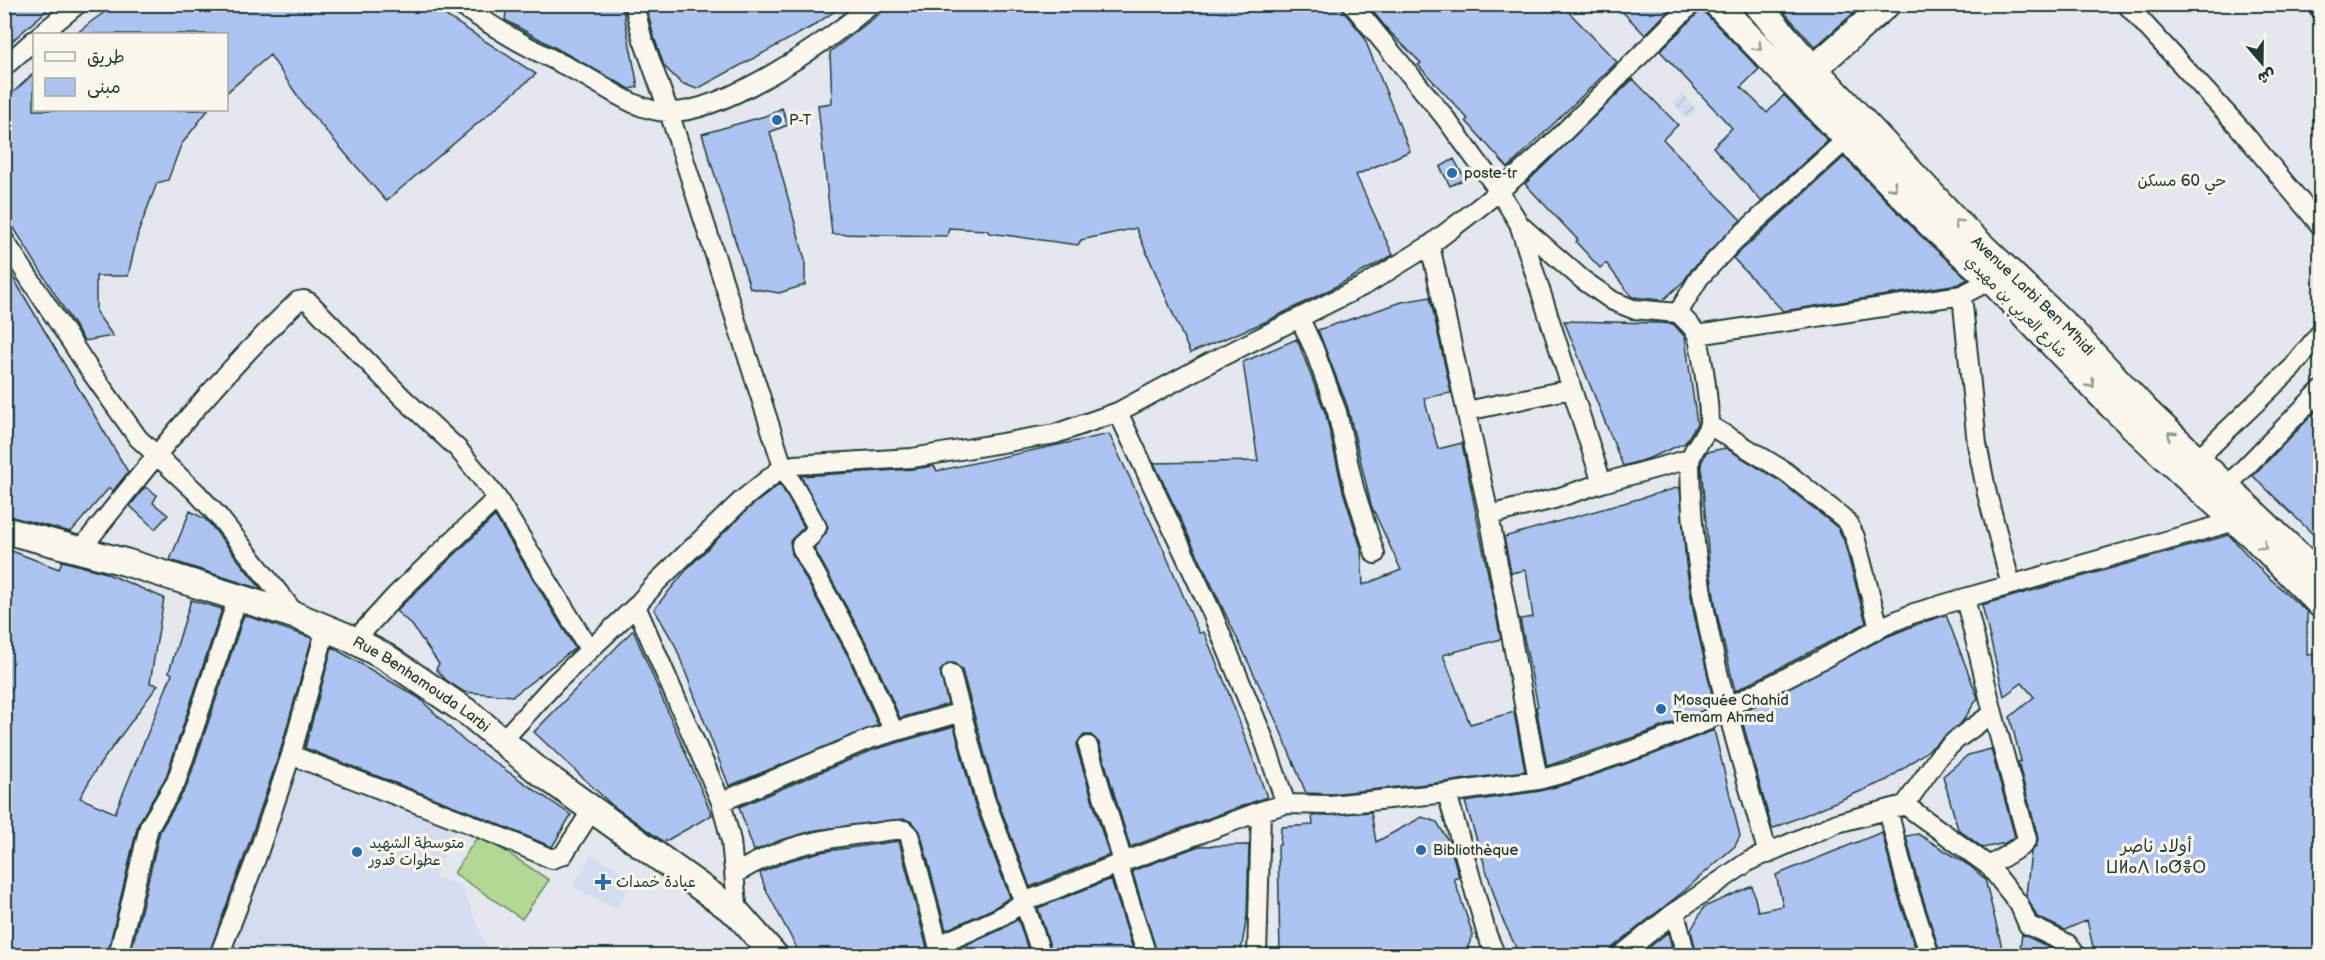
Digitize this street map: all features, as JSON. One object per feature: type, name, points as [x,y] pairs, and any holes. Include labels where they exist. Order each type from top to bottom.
[{"type":"main road","name":"شارع العربي بن مهيدي","points":[[1717,4],[1931,225],[2000,275],[2189,467],[2246,518],[2320,604]]},
{"type":"main road","name":"Avenue Larbi Ben M'hidi","points":[[1757,4],[1940,204],[2000,275]]},
{"type":"main road","points":[[1794,84],[1815,69],[1887,4]]},
{"type":"main road","points":[[2189,467],[2226,487],[2246,518],[2320,576]]},
{"type":"main road","name":"Rue Benhamouda Larbi","points":[[4,530],[81,549],[238,597],[297,616],[355,640],[470,714],[536,769],[738,914],[775,956]]},
{"type":"street","points":[[42,33],[78,4]]},
{"type":"street","points":[[458,4],[517,41],[625,100],[647,108],[669,112],[696,108],[745,88],[798,58],[848,25],[872,4]]},
{"type":"street","points":[[634,4],[651,66],[669,112],[783,467],[817,528],[812,536],[801,545],[802,549],[859,653],[893,730]]},
{"type":"street","points":[[1352,4],[1443,115],[1499,191],[1520,225],[1602,483]]},
{"type":"street","points":[[502,741],[589,649],[636,606],[704,536],[783,467],[912,458],[1034,438],[1055,434],[1118,412],[1211,362],[1367,284],[1430,245],[1499,191],[1575,122],[1692,4]]},
{"type":"street","points":[[2126,4],[2237,125],[2320,225]]},
{"type":"street","points":[[2316,4],[2320,9]]},
{"type":"street","points":[[4,67],[33,41]]},
{"type":"street","points":[[1678,313],[1699,278],[1727,248],[1847,140]]},
{"type":"street","points":[[1520,225],[1583,280],[1613,301],[1633,309],[1678,313],[1696,334],[1709,410],[1709,425],[1689,459],[1693,532],[1702,596],[1726,708],[1768,854]]},
{"type":"street","points":[[4,240],[97,381],[138,438],[196,492],[219,517],[297,616]]},
{"type":"street","points":[[1430,245],[1489,515],[1538,780]]},
{"type":"street","points":[[1696,334],[1962,295],[2000,275]]},
{"type":"street","points":[[1962,295],[1977,444],[1987,494],[2011,585]]},
{"type":"street","points":[[81,549],[155,455],[247,350],[298,301],[304,300],[309,302],[402,397],[458,449],[497,498],[589,649]]},
{"type":"street","points":[[1300,319],[1314,348],[1339,419],[1354,488],[1375,554]]},
{"type":"street","points":[[2189,467],[2292,368],[2320,333]]},
{"type":"street","points":[[1467,411],[1571,389]]},
{"type":"street","points":[[2226,487],[2320,391]]},
{"type":"street","points":[[1118,412],[1212,613],[1263,737],[1286,804]]},
{"type":"street","points":[[1709,425],[1786,472],[1847,521],[1855,537],[1879,628]]},
{"type":"street","points":[[1489,515],[1554,499],[1689,459]]},
{"type":"street","points":[[355,640],[395,596],[497,498]]},
{"type":"street","points":[[735,874],[765,856],[802,843],[904,830],[911,841],[940,950],[1024,902],[1120,863],[1261,811],[1286,804],[1330,805],[1447,793],[1538,780],[1650,744],[1707,722],[1726,708],[1879,628],[1914,613],[2246,518]]},
{"type":"street","points":[[118,956],[149,827],[176,782],[238,597]]},
{"type":"street","points":[[1965,598],[2027,839],[2023,845],[1989,866]]},
{"type":"street","points":[[636,606],[721,802],[731,841],[738,914]]},
{"type":"street","points":[[219,956],[257,856],[291,755],[326,628]]},
{"type":"street","points":[[951,674],[986,799],[1042,956]]},
{"type":"street","points":[[721,802],[828,755],[893,730],[962,712]]},
{"type":"street","points":[[1620,956],[1675,912],[1749,861],[1837,823],[1896,807],[1939,756],[1957,739],[1993,713]]},
{"type":"street","points":[[1088,746],[1147,956]]},
{"type":"street","points":[[291,755],[468,823],[552,859],[563,855],[592,810]]},
{"type":"street","points":[[1447,793],[1487,935],[1496,956]]},
{"type":"street","points":[[1896,807],[1989,866],[2019,904],[2028,925],[2068,944],[2077,956]]},
{"type":"street","points":[[1896,807],[1907,886],[1930,956]]},
{"type":"street","points":[[1257,956],[1261,811]]},
{"type":"street","points":[[1675,912],[1686,956]]},
{"type":"shaded area","points":[[1683,93],[1697,110],[1687,120],[1673,103]]},
{"type":"shaded area","name":"متوسطة الشهيد عطوات قدور","points":[[298,766],[458,827],[434,877],[461,885],[490,955],[231,956]]},
{"type":"shaded area","name":"عيادة خمدات","points":[[591,854],[634,878],[616,910],[573,887]]},
{"type":"green space","points":[[479,834],[549,880],[522,919],[454,873]]},
{"type":"building","points":[[4,4],[54,4],[4,48]]},
{"type":"building","points":[[116,4],[428,4],[536,74],[386,201],[303,104],[270,55],[228,91],[228,33],[77,33]]},
{"type":"building","points":[[507,4],[622,4],[638,87],[630,89],[505,20]]},
{"type":"building","points":[[646,4],[845,4],[813,26],[697,89],[681,83],[664,66]]},
{"type":"building","points":[[892,4],[1341,4],[1343,11],[1363,35],[1410,151],[1356,175],[1393,255],[1265,322],[1190,353],[1136,228],[1081,240],[1078,245],[989,233],[987,230],[949,228],[947,236],[832,234],[818,105],[832,103],[830,52]]},
{"type":"building","points":[[1367,4],[1561,4],[1617,62],[1508,168],[1466,121],[1468,119],[1418,65],[1421,63],[1387,29]]},
{"type":"building","points":[[1615,4],[1675,4],[1645,35]]},
{"type":"building","points":[[1777,4],[1864,4],[1815,47]]},
{"type":"building","points":[[1703,8],[1706,14],[1759,69],[1741,87],[1767,113],[1784,95],[1828,141],[1761,201],[1713,147],[1732,128],[1660,51]]},
{"type":"building","points":[[33,74],[33,111],[207,111],[181,145],[168,180],[157,183],[138,233],[128,276],[96,276],[96,312],[113,336],[84,341],[4,212],[4,101]]},
{"type":"building","points":[[1633,79],[1678,125],[1663,139],[1741,220],[1663,300],[1632,297],[1606,263],[1600,268],[1576,242],[1578,240],[1525,184]]},
{"type":"building","points":[[782,108],[788,125],[770,132],[805,260],[805,285],[779,293],[750,288],[702,134],[765,116]]},
{"type":"building","points":[[1844,157],[1920,235],[1968,279],[1959,284],[1783,311],[1733,258]]},
{"type":"building","name":"poste-tr","points":[[1454,159],[1465,179],[1450,186],[1440,167]]},
{"type":"building","points":[[4,262],[128,472],[113,491],[109,488],[71,532],[4,515]]},
{"type":"building","points":[[1430,297],[1451,393],[1424,398],[1438,449],[1462,443],[1501,639],[1443,655],[1470,724],[1514,712],[1525,771],[1330,794],[1306,793],[1278,725],[1154,463],[1258,461],[1243,362],[1297,339],[1326,415],[1343,491],[1361,548],[1363,585],[1401,570],[1371,505],[1348,408],[1318,330],[1402,302]]},
{"type":"building","points":[[1564,321],[1659,323],[1673,324],[1677,328],[1685,337],[1697,424],[1685,443],[1623,466]]},
{"type":"building","points":[[2320,407],[2320,541],[2253,476]]},
{"type":"building","points":[[1109,434],[1163,548],[1199,633],[1204,632],[1267,797],[1130,847],[1099,743],[1091,735],[1084,735],[1077,743],[1077,749],[1109,855],[1030,887],[996,796],[962,670],[954,663],[949,663],[940,671],[948,704],[900,718],[869,648],[814,548],[828,527],[801,476],[934,466],[937,471]]},
{"type":"building","points":[[1726,448],[1780,481],[1838,528],[1844,541],[1866,623],[1735,691],[1716,610],[1709,562],[1701,464],[1706,452]]},
{"type":"building","points":[[780,484],[804,527],[790,541],[792,554],[849,658],[878,725],[729,786],[675,645],[654,609],[688,568],[749,508]]},
{"type":"building","points":[[145,487],[157,495],[153,503],[168,515],[155,529],[130,506]]},
{"type":"building","points":[[1680,487],[1686,565],[1694,614],[1712,694],[1708,695],[1710,706],[1646,733],[1547,766],[1536,707],[1538,706],[1520,619],[1533,617],[1526,570],[1511,573],[1504,537]]},
{"type":"building","points":[[190,511],[210,524],[261,589],[170,560]]},
{"type":"building","points":[[495,516],[575,648],[513,696],[464,692],[447,681],[436,669],[439,664],[412,625],[396,611]]},
{"type":"building","points":[[2229,535],[2264,573],[2307,612],[2307,655],[2320,654],[2320,956],[2095,956],[2087,920],[2065,930],[2037,917],[2026,895],[2031,852],[2037,845],[2038,837],[2018,762],[2021,761],[2010,717],[2034,697],[2022,683],[2004,696],[1982,605]]},
{"type":"building","points":[[4,548],[59,569],[62,561],[103,572],[164,598],[150,683],[158,685],[95,771],[80,798],[115,813],[172,674],[169,672],[191,600],[222,609],[166,777],[138,824],[107,956],[4,956]]},
{"type":"building","points":[[244,615],[312,638],[280,752],[208,956],[130,956],[160,831],[187,786]]},
{"type":"building","points":[[1946,615],[1978,698],[1962,722],[1887,780],[1772,829],[1740,713],[1884,638]]},
{"type":"building","points":[[633,630],[712,815],[664,842],[612,805],[534,732]]},
{"type":"building","points":[[332,647],[419,698],[465,742],[571,815],[552,847],[305,748]]},
{"type":"building","points":[[954,726],[974,803],[1010,897],[992,909],[946,930],[920,831],[912,822],[905,819],[816,830],[754,851],[739,807],[873,750]]},
{"type":"building","points":[[1714,730],[1740,836],[1735,846],[1684,891],[1613,947],[1609,956],[1520,956],[1500,914],[1465,802],[1540,791],[1571,783]]},
{"type":"building","points":[[1991,749],[2015,837],[2005,843],[1983,848],[1958,829],[1943,776],[1968,755]]},
{"type":"building","points":[[1371,812],[1376,842],[1422,817],[1437,822],[1449,842],[1459,877],[1454,879],[1473,935],[1466,951],[1448,956],[1280,956],[1278,845],[1280,845],[1281,827],[1313,825],[1312,816]]},
{"type":"building","points":[[1882,832],[1896,889],[1918,956],[1697,956],[1691,930],[1704,907],[1752,886],[1758,911],[1783,906],[1776,875]]},
{"type":"building","points":[[1918,834],[1970,866],[1985,879],[2004,956],[1941,956],[1906,836]]},
{"type":"building","points":[[899,841],[929,956],[801,956],[765,888],[760,873],[788,861],[820,852]]},
{"type":"building","points":[[1249,845],[1247,916],[1240,956],[1158,956],[1132,871],[1199,846]]},
{"type":"building","points":[[1111,879],[1135,956],[1053,956],[1038,908]]},
{"type":"building","points":[[1018,919],[1030,956],[952,956],[952,952]]},
{"type":"building","points":[[1668,932],[1674,956],[1639,956]]},
{"type":"building","points":[[2022,934],[2061,953],[2063,956],[2019,956]]},
{"type":"place","name":"P-T","points":[[777,120]]},
{"type":"place","name":"poste-tr","points":[[1452,173]]},
{"type":"place","name":"Mosquée Chahid Temam Ahmed","points":[[1661,709]]},
{"type":"place","name":"Bibliothèque","points":[[1421,850]]},
{"type":"place","name":"متوسطة الشهيد عطوات قدور","points":[[357,852]]},
{"type":"place","name":"عيادة خمدات","points":[[603,882]]},
{"type":"district","name":"حي 60 مسكن","points":[[2182,181]]},
{"type":"district","name":"أولاد ناصر ⵡⵍⴰⴷ ⵏⴰⵚⴻⵔ","points":[[2156,856]]}]
